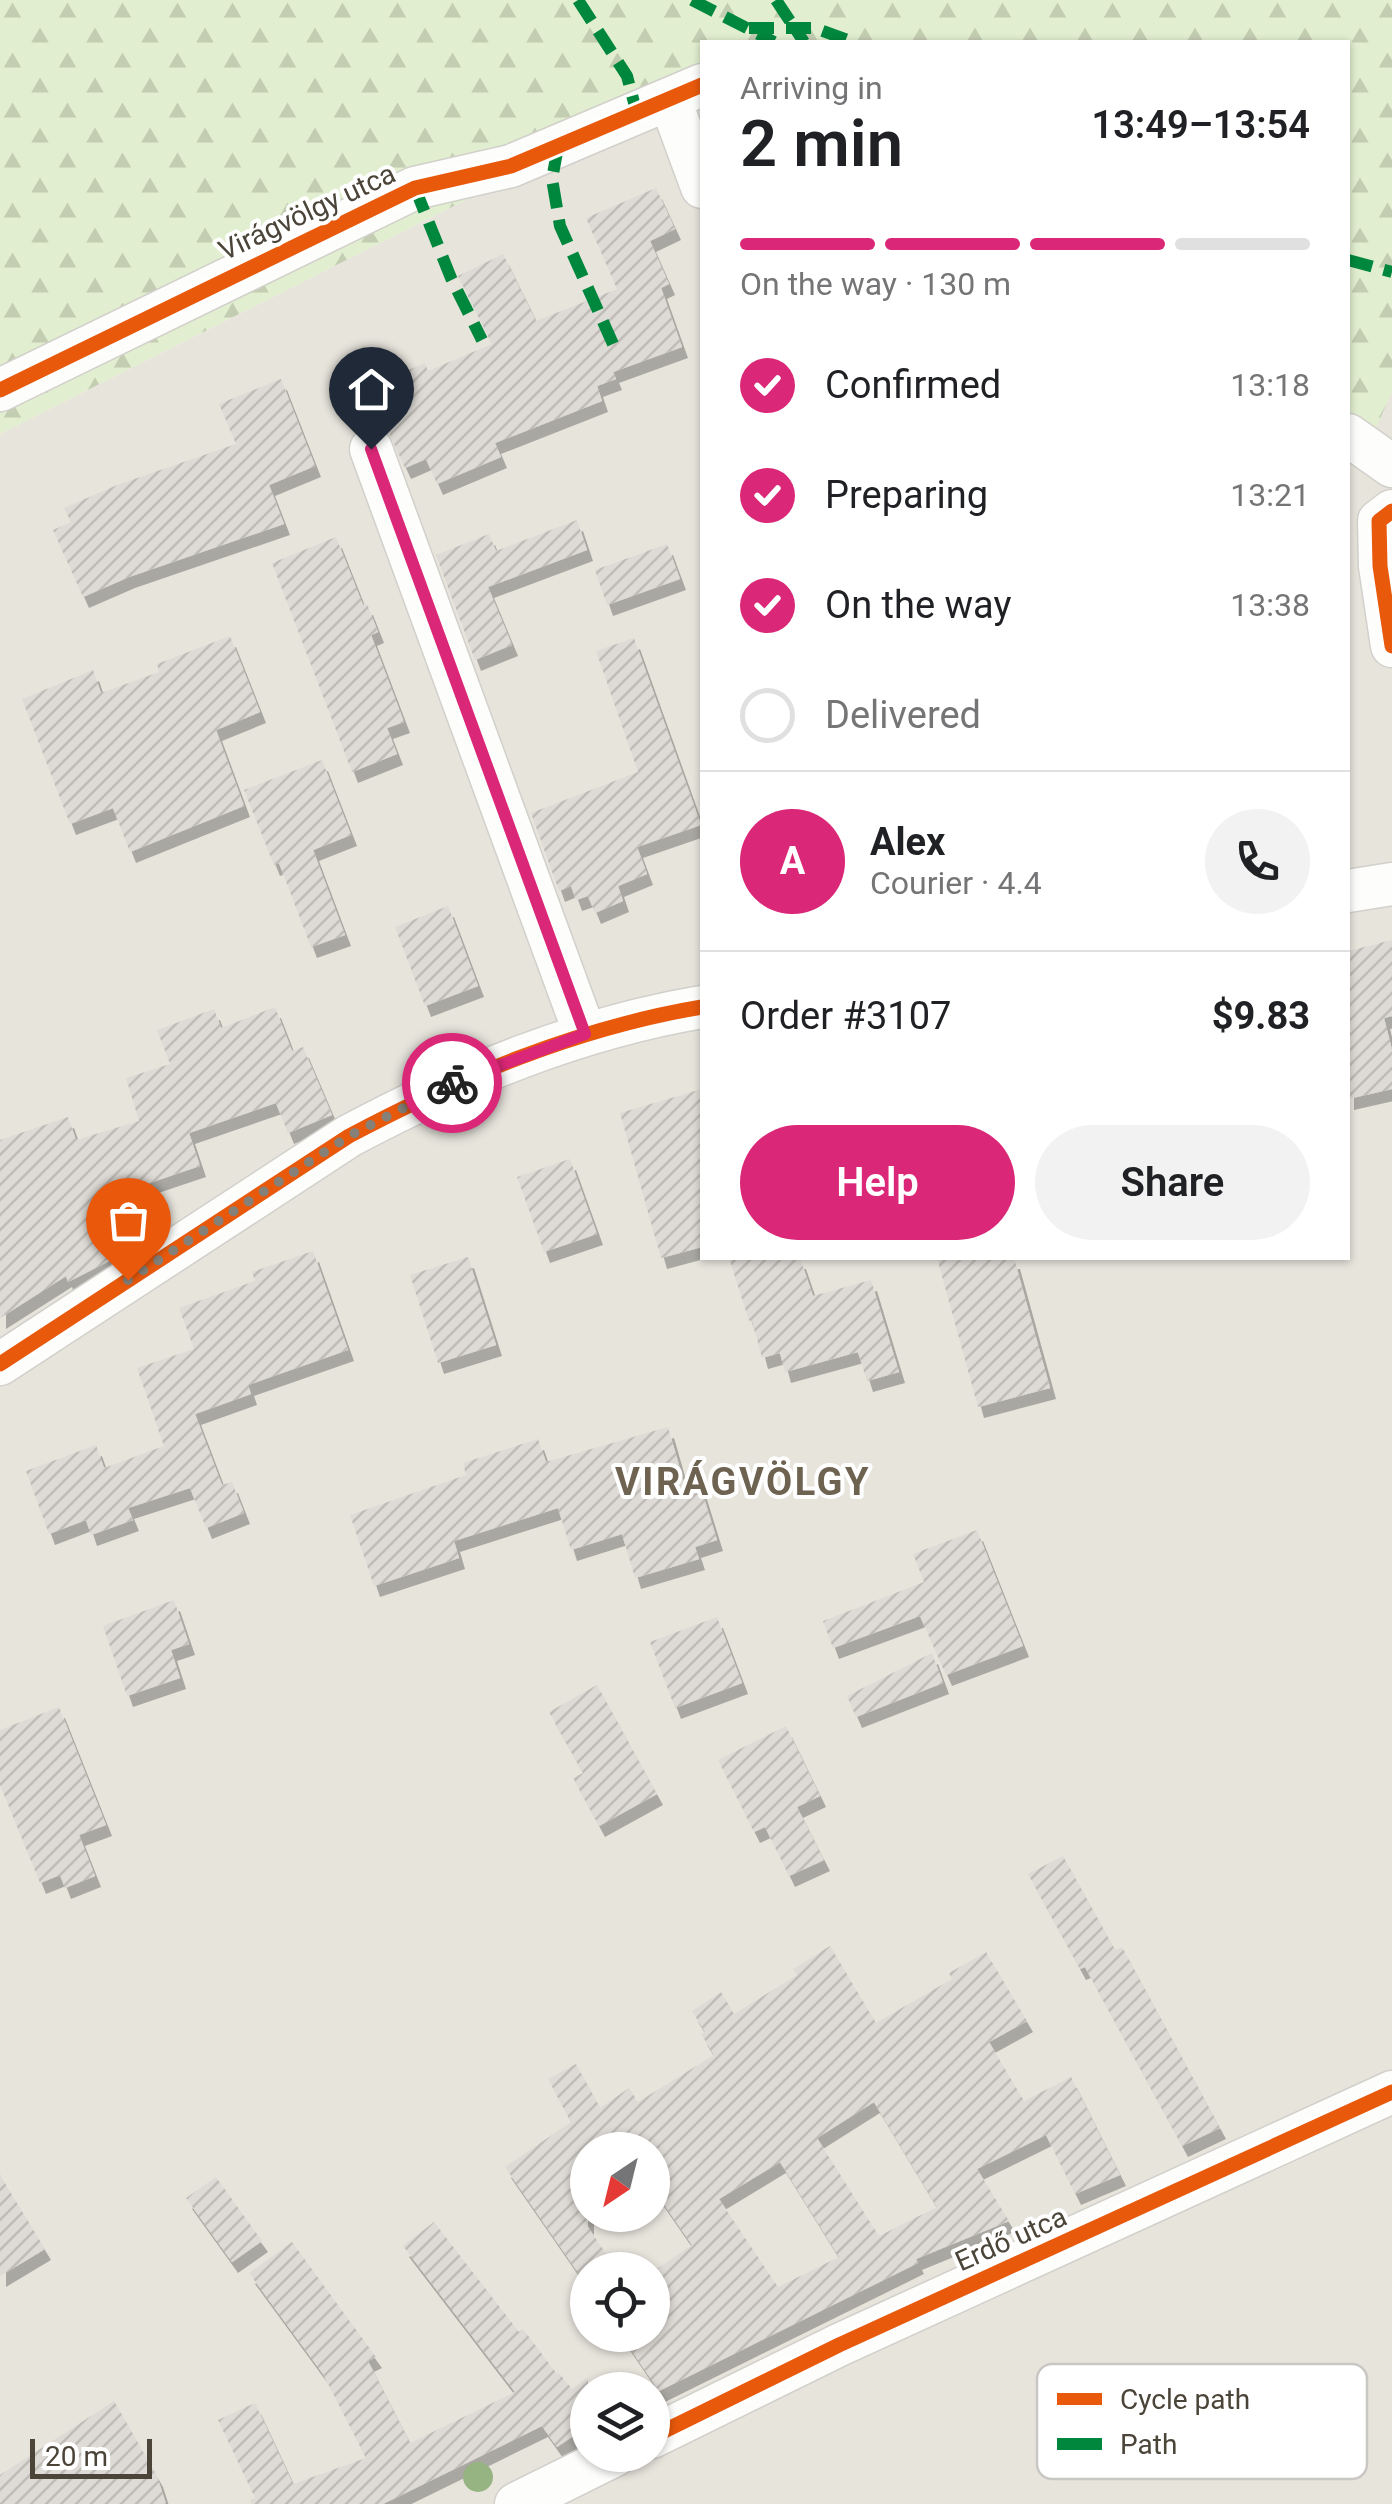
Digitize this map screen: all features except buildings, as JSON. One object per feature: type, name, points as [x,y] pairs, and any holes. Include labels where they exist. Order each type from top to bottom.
[{"type":"street","points":[[686,92],[698,174]]},
{"type":"street","name":"Virágvölgy utca","points":[[0,390],[415,188],[511,166],[686,92]]},
{"type":"street","points":[[1350,437],[1392,466]]},
{"type":"street","points":[[371,449],[585,1034]]},
{"type":"street","points":[[1392,511],[1379,522],[1380,566],[1392,646]]},
{"type":"street","points":[[1350,891],[1392,884]]},
{"type":"street","points":[[0,1364],[349,1136],[465,1078],[585,1034],[700,1006]]},
{"type":"street","name":"Erdő utca","points":[[670,2428],[839,2345],[1392,2092]]},
{"type":"street","points":[[516,2504],[581,2472]]},
{"type":"shaded area","points":[[700,86],[700,1260],[1350,1260],[1350,436],[1367,447],[1392,392],[1392,2504],[0,2504],[0,434]]},
{"type":"green space","points":[[0,0],[1392,0],[1392,392],[1367,448],[1350,436],[1350,40],[700,40],[700,86],[0,434]]},
{"type":"marked path","points":[[578,0],[627,76],[637,114]]},
{"type":"marked path","points":[[692,0],[770,40]]},
{"type":"marked path","points":[[776,0],[803,40]]},
{"type":"marked path","points":[[749,28],[815,28],[848,40]]},
{"type":"marked path","points":[[558,147],[552,179],[560,226],[613,344]]},
{"type":"marked path","points":[[415,188],[451,278],[482,340]]},
{"type":"marked path","points":[[1350,261],[1392,272]]},
{"type":"cycle path","points":[[0,390],[415,188],[511,166],[700,86]]},
{"type":"cycle path","points":[[1392,511],[1379,521],[1380,566],[1392,646]]},
{"type":"cycle path","points":[[0,1364],[349,1136],[391,1114],[565,1041],[700,1007]]},
{"type":"cycle path","points":[[670,2428],[839,2345],[1392,2092]]},
{"type":"way so far","points":[[128,1280],[349,1136],[452,1083]]},
{"type":"district","name":"VIRÁGVÖLGY","points":[[743,1482]]},
{"type":"route","points":[[371,449],[585,1034],[452,1083]]}]
